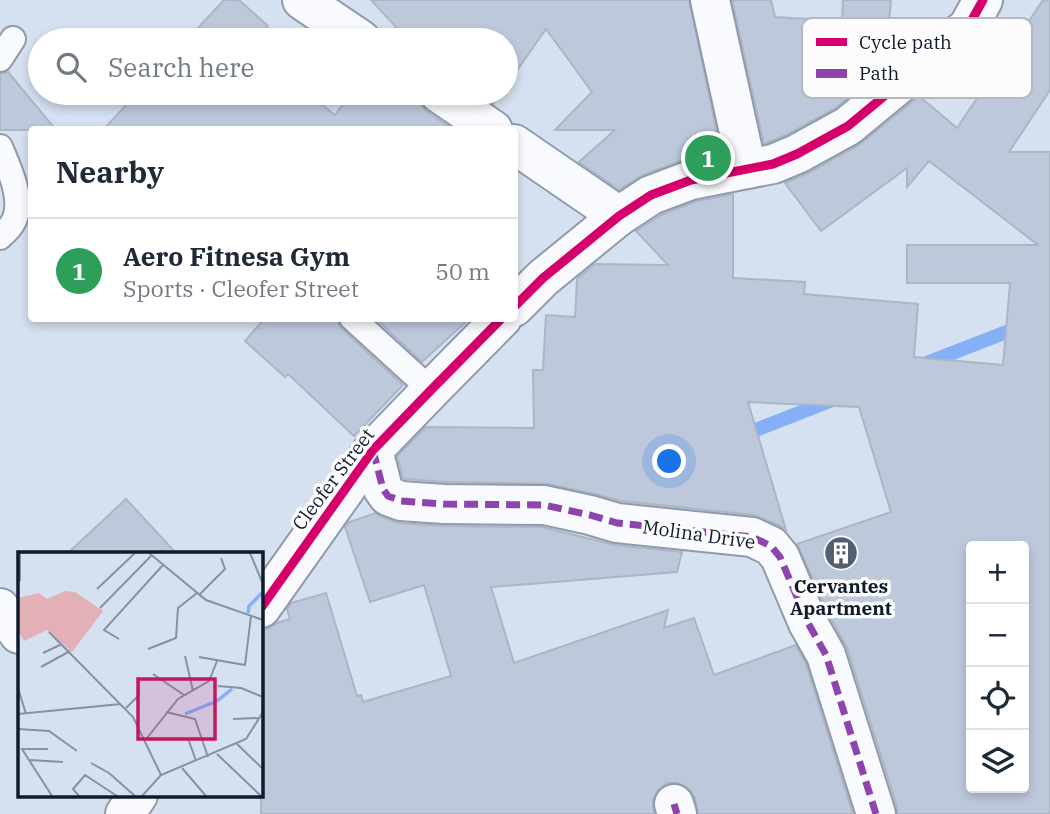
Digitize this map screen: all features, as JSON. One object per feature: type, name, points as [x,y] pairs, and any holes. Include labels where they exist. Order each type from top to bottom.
[{"type":"street","points":[[302,0],[344,28]]},
{"type":"street","points":[[710,0],[747,169]]},
{"type":"street","points":[[973,18],[983,0]]},
{"type":"street","points":[[518,303],[543,278],[620,216],[651,195],[691,180],[773,164],[797,154],[848,126],[883,98]]},
{"type":"street","points":[[457,105],[487,126]]},
{"type":"street","points":[[518,147],[620,216]]},
{"type":"street","name":"Cleofer Street","points":[[262,607],[373,450],[498,322]]},
{"type":"street","name":"Molina Drive","points":[[373,450],[383,489],[388,496],[401,500],[544,505],[590,514],[617,523],[752,537],[771,546],[780,557],[825,655],[876,814]]},
{"type":"street","points":[[0,608],[18,633]]},
{"type":"street","points":[[109,796],[118,814]]},
{"type":"street","points":[[125,814],[137,796]]},
{"type":"lane","points":[[0,147],[16,185],[17,206],[13,223],[0,237]]},
{"type":"lane","points":[[356,322],[431,390]]},
{"type":"building","points":[[224,0],[239,0],[268,26],[266,28],[198,28]]},
{"type":"building","points":[[371,0],[689,0],[721,152],[683,160],[643,175],[619,190],[579,162],[615,130],[555,130],[592,92],[546,29],[518,69],[518,28],[397,28]]},
{"type":"building","points":[[732,0],[771,0],[775,17],[802,19],[802,98],[848,98],[836,108],[764,144]]},
{"type":"building","points":[[843,0],[891,0],[889,18],[842,18]]},
{"type":"building","points":[[1043,0],[1050,0],[1050,90],[1009,152],[1050,152],[1050,814],[897,814],[847,648],[797,544],[891,512],[859,407],[748,402],[786,530],[754,515],[621,501],[548,484],[406,479],[403,478],[397,456],[426,427],[534,428],[533,370],[543,370],[546,315],[575,317],[577,279],[595,264],[668,265],[636,231],[661,215],[697,201],[733,194],[733,278],[805,282],[804,294],[918,304],[914,357],[1003,365],[1010,283],[907,283],[907,245],[1038,245],[929,161],[907,187],[907,168],[821,231],[785,183],[859,145],[917,98],[921,98],[957,128],[977,98],[1032,98],[1031,18]]},
{"type":"building","points":[[8,72],[28,96],[28,105],[35,105],[53,126],[28,126],[28,130],[0,130],[0,74]]},
{"type":"building","points":[[126,105],[322,105],[335,115],[342,105],[422,105],[448,126],[107,126]]},
{"type":"building","points":[[262,322],[338,322],[342,329],[403,385],[354,436],[288,374],[285,377],[245,341]]},
{"type":"building","points":[[379,322],[466,322],[422,362]]},
{"type":"building","points":[[126,499],[175,552],[69,552]]},
{"type":"building","points":[[376,513],[399,523],[542,527],[615,545],[682,552],[677,572],[491,587],[514,663],[668,610],[664,628],[694,618],[714,675],[796,645],[806,664],[853,814],[698,814],[695,798],[689,789],[678,783],[667,783],[658,790],[653,800],[654,814],[261,814],[262,630],[290,619],[287,609],[291,603],[326,593],[357,696],[361,695],[363,702],[451,676],[424,585],[370,602],[345,527],[349,522]]},
{"type":"waterway","points":[[919,366],[1050,315]]},
{"type":"waterway","points":[[740,436],[835,399]]},
{"type":"marked path","points":[[373,450],[383,489],[388,496],[401,501],[544,505],[617,523],[752,537],[771,546],[780,557],[808,623],[826,655],[876,814]]},
{"type":"marked path","points":[[674,804],[677,814]]},
{"type":"cycle path","points":[[973,18],[983,0]]},
{"type":"cycle path","points":[[518,303],[543,278],[619,216],[651,195],[691,180],[773,164],[797,154],[848,126],[882,98]]},
{"type":"cycle path","points":[[262,607],[373,450],[498,322]]},
{"type":"place","name":"Aero Fitnesa Gym","points":[[708,158]]},
{"type":"place","name":"Cervantes Apartment","points":[[841,553]]}]
